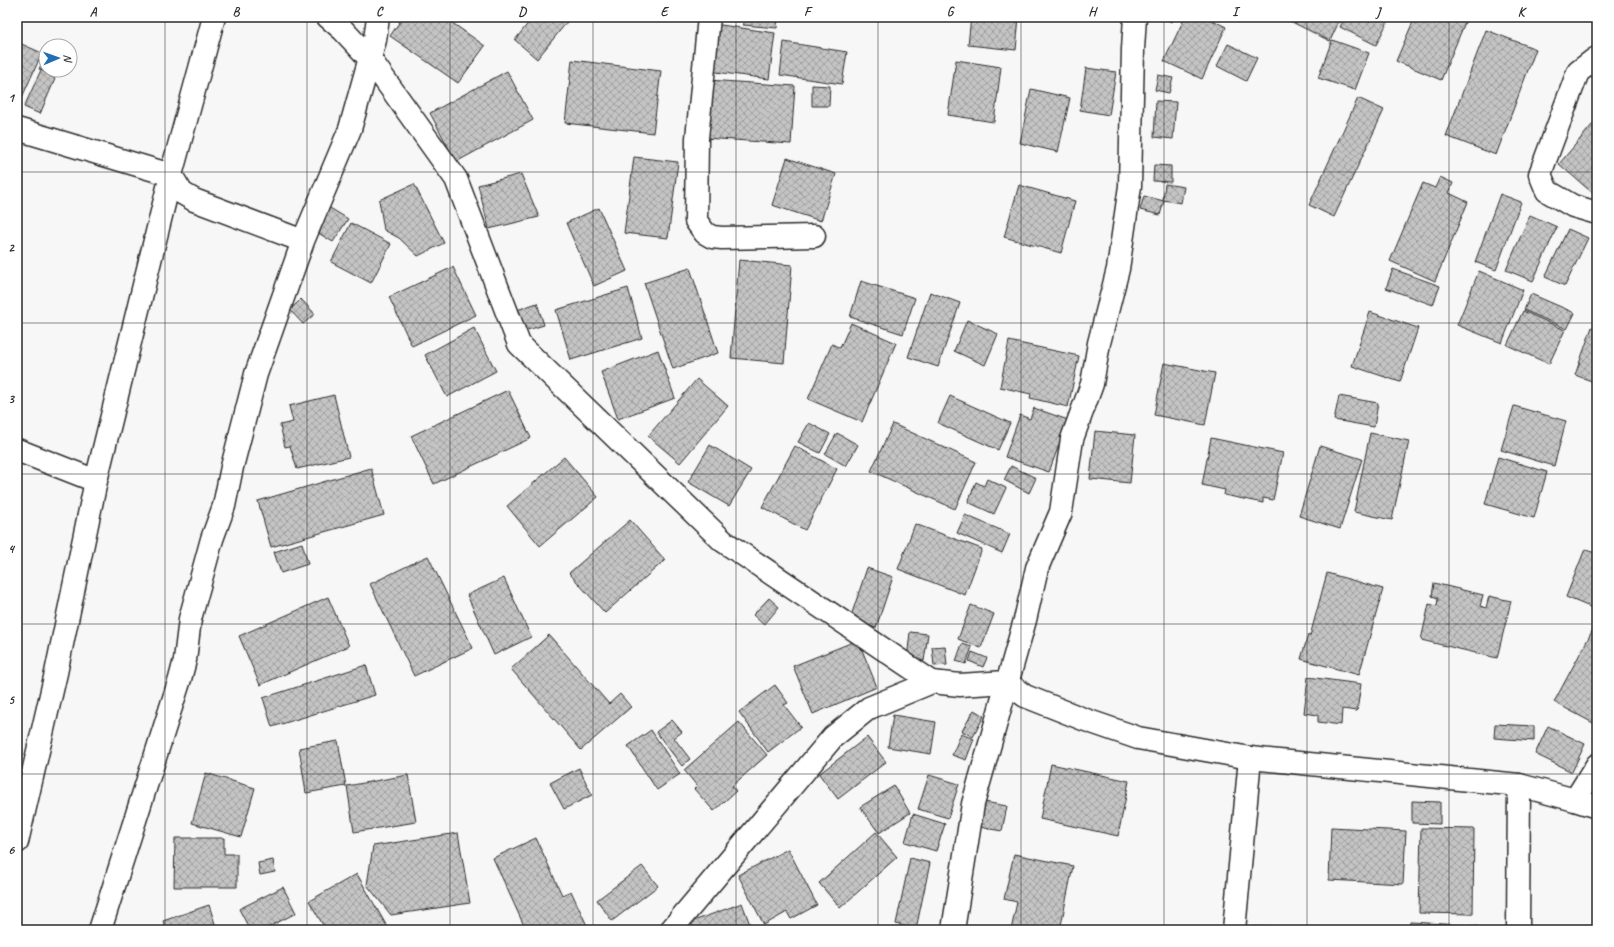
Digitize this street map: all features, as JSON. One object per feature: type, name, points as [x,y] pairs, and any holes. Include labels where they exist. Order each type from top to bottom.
[{"type":"street","points":[[17,842],[22,796],[56,673],[96,481],[171,175],[214,17]]},
{"type":"street","points":[[328,17],[343,30],[370,60],[456,179],[519,344],[723,541],[932,682],[960,685],[1006,682],[1025,696],[1083,719],[1138,738],[1250,758],[1519,785],[1597,807]]},
{"type":"street","points":[[100,930],[186,660],[190,619],[212,539],[224,506],[232,467],[256,374],[303,241],[350,129],[375,40],[378,17]]},
{"type":"street","points":[[709,17],[697,138],[696,221],[705,233],[712,237],[814,236]]},
{"type":"street","points":[[953,930],[973,804],[1006,682],[1025,620],[1037,568],[1061,512],[1072,439],[1092,384],[1099,344],[1118,269],[1130,186],[1135,17]]},
{"type":"street","points":[[1597,60],[1595,59],[1578,72],[1540,174],[1547,191],[1573,206],[1597,213]]},
{"type":"street","points":[[17,129],[171,175],[182,193],[194,200],[303,241]]},
{"type":"street","points":[[17,450],[96,481]]},
{"type":"street","points":[[670,930],[833,737],[868,708],[932,682]]},
{"type":"street","points":[[1234,930],[1250,758]]},
{"type":"street","points":[[1575,800],[1597,765]]},
{"type":"street","points":[[1518,930],[1519,785]]},
{"type":"building","points":[[403,17],[444,17],[485,46],[458,83],[390,36]]},
{"type":"building","points":[[533,17],[571,17],[537,59],[515,40]]},
{"type":"building","points":[[744,17],[778,17],[777,28],[743,25]]},
{"type":"building","points":[[971,17],[1019,17],[1016,50],[968,45]]},
{"type":"building","points":[[1163,17],[1174,17],[1171,22]]},
{"type":"building","points":[[1185,17],[1206,17],[1226,27],[1202,79],[1164,61]]},
{"type":"building","points":[[1290,17],[1341,17],[1330,41],[1288,20]]},
{"type":"building","points":[[1345,17],[1390,17],[1376,45],[1340,27]]},
{"type":"building","points":[[1415,17],[1460,17],[1466,20],[1441,80],[1396,61]]},
{"type":"building","points":[[714,24],[775,33],[769,79],[708,71]]},
{"type":"building","points":[[1486,30],[1536,49],[1496,155],[1446,136]]},
{"type":"building","points":[[1332,40],[1369,53],[1355,90],[1318,78]]},
{"type":"building","points":[[17,42],[38,51],[38,62],[19,104],[17,104]]},
{"type":"building","points":[[784,42],[847,52],[842,84],[780,75]]},
{"type":"building","points":[[1228,44],[1257,58],[1246,81],[1217,66]]},
{"type":"building","points":[[572,60],[661,71],[653,133],[565,123]]},
{"type":"building","points":[[956,60],[1001,67],[994,122],[948,115]]},
{"type":"building","points":[[1086,68],[1116,72],[1109,115],[1080,110]]},
{"type":"building","points":[[507,71],[533,120],[456,162],[430,113]]},
{"type":"building","points":[[1158,75],[1173,78],[1169,93],[1155,90]]},
{"type":"building","points":[[38,77],[38,78],[55,79],[40,114],[24,107]]},
{"type":"building","points":[[708,80],[795,86],[791,144],[705,138]]},
{"type":"building","points":[[812,85],[830,86],[829,106],[812,106]]},
{"type":"building","points":[[1031,89],[1070,98],[1058,152],[1020,143]]},
{"type":"building","points":[[1358,98],[1384,110],[1334,217],[1309,205]]},
{"type":"building","points":[[1156,101],[1176,102],[1173,139],[1154,137]]},
{"type":"building","points":[[1597,119],[1597,197],[1559,164]]},
{"type":"building","points":[[634,157],[678,162],[668,238],[624,233]]},
{"type":"building","points":[[787,158],[836,174],[821,221],[772,205]]},
{"type":"building","points":[[1154,165],[1171,166],[1171,182],[1153,181]]},
{"type":"building","points":[[521,174],[539,217],[489,229],[478,185]]},
{"type":"building","points":[[1440,177],[1453,183],[1449,193],[1468,202],[1435,281],[1390,261],[1423,183],[1435,188]]},
{"type":"building","points":[[414,184],[444,243],[418,256],[399,238],[384,230],[379,200]]},
{"type":"building","points":[[1165,184],[1184,187],[1181,203],[1163,200]]},
{"type":"building","points":[[1019,185],[1075,201],[1061,253],[1004,237]]},
{"type":"building","points":[[1500,194],[1521,202],[1496,270],[1475,262]]},
{"type":"building","points":[[1144,196],[1164,201],[1160,215],[1140,210]]},
{"type":"building","points":[[330,208],[348,219],[333,242],[315,231]]},
{"type":"building","points":[[599,208],[627,271],[594,286],[566,223]]},
{"type":"building","points":[[1530,215],[1557,227],[1533,281],[1506,270]]},
{"type":"building","points":[[351,223],[391,244],[371,283],[331,262]]},
{"type":"building","points":[[1568,229],[1588,238],[1565,286],[1545,277]]},
{"type":"building","points":[[739,260],[792,265],[784,363],[731,358]]},
{"type":"building","points":[[453,267],[476,315],[412,346],[389,297]]},
{"type":"building","points":[[690,268],[718,353],[673,369],[644,283]]},
{"type":"building","points":[[1393,269],[1440,286],[1433,305],[1386,288]]},
{"type":"building","points":[[1479,271],[1523,290],[1502,343],[1457,325]]},
{"type":"building","points":[[861,281],[915,298],[903,334],[850,317]]},
{"type":"building","points":[[628,288],[642,338],[571,360],[556,310]]},
{"type":"building","points":[[930,292],[960,303],[938,367],[908,357]]},
{"type":"building","points":[[1531,294],[1575,313],[1567,329],[1524,310]]},
{"type":"building","points":[[301,299],[315,314],[303,324],[290,310]]},
{"type":"building","points":[[537,303],[544,325],[524,331],[517,310]]},
{"type":"building","points":[[1523,311],[1565,330],[1549,364],[1507,345]]},
{"type":"building","points":[[1370,312],[1418,328],[1400,382],[1352,366]]},
{"type":"building","points":[[967,320],[998,334],[985,365],[954,351]]},
{"type":"building","points":[[851,323],[896,343],[862,422],[808,399],[832,344],[840,348]]},
{"type":"building","points":[[1592,327],[1597,329],[1597,383],[1575,375]]},
{"type":"building","points":[[474,328],[496,371],[447,397],[425,355]]},
{"type":"building","points":[[1009,341],[1079,356],[1068,407],[1030,398],[1031,394],[1000,387]]},
{"type":"building","points":[[658,350],[675,398],[618,419],[601,372]]},
{"type":"building","points":[[1164,363],[1215,373],[1205,425],[1154,415]]},
{"type":"building","points":[[697,379],[728,406],[680,463],[648,436]]},
{"type":"building","points":[[508,390],[531,438],[434,484],[411,436]]},
{"type":"building","points":[[334,395],[349,457],[297,469],[290,446],[285,447],[280,425],[293,422],[289,406]]},
{"type":"building","points":[[950,396],[1010,423],[998,450],[938,423]]},
{"type":"building","points":[[1339,396],[1378,403],[1374,427],[1334,420]]},
{"type":"building","points":[[1514,406],[1566,421],[1554,466],[1501,450]]},
{"type":"building","points":[[1034,408],[1068,420],[1049,472],[1005,457],[1020,415],[1030,419]]},
{"type":"building","points":[[809,423],[830,434],[820,453],[798,442]]},
{"type":"building","points":[[893,424],[976,462],[955,509],[871,471]]},
{"type":"building","points":[[1095,431],[1135,435],[1130,483],[1090,479]]},
{"type":"building","points":[[837,433],[858,445],[846,466],[825,454]]},
{"type":"building","points":[[1370,433],[1409,441],[1392,520],[1354,512]]},
{"type":"building","points":[[1211,438],[1283,453],[1273,500],[1263,498],[1263,503],[1224,495],[1225,490],[1202,485]]},
{"type":"building","points":[[710,445],[751,470],[729,506],[688,482]]},
{"type":"building","points":[[795,446],[837,469],[805,530],[762,507]]},
{"type":"building","points":[[1320,446],[1362,459],[1340,529],[1299,516]]},
{"type":"building","points":[[564,457],[598,497],[540,546],[507,506]]},
{"type":"building","points":[[1498,457],[1547,472],[1534,518],[1485,504]]},
{"type":"building","points":[[1011,466],[1036,478],[1029,493],[1004,480]]},
{"type":"building","points":[[371,468],[384,515],[271,547],[258,501]]},
{"type":"building","points":[[987,479],[1006,488],[994,514],[968,502],[976,482],[984,486]]},
{"type":"building","points":[[965,515],[1010,534],[1002,553],[957,533]]},
{"type":"building","points":[[630,520],[665,560],[605,613],[569,573]]},
{"type":"building","points":[[915,524],[982,549],[965,595],[898,569]]},
{"type":"building","points":[[302,543],[308,564],[281,573],[274,552]]},
{"type":"building","points":[[1585,549],[1597,554],[1597,610],[1566,597]]},
{"type":"building","points":[[428,556],[473,648],[414,676],[370,584]]},
{"type":"building","points":[[867,568],[893,577],[876,628],[850,619]]},
{"type":"building","points":[[1327,573],[1383,589],[1359,675],[1301,659],[1308,635],[1310,636]]},
{"type":"building","points":[[504,578],[531,637],[494,655],[467,595]]},
{"type":"building","points":[[1434,583],[1483,595],[1480,606],[1486,608],[1489,596],[1511,601],[1497,658],[1421,640],[1429,604],[1437,606],[1438,598],[1432,596]]},
{"type":"building","points":[[328,597],[349,646],[260,685],[239,636]]},
{"type":"building","points":[[769,598],[779,607],[764,625],[753,615]]},
{"type":"building","points":[[971,605],[994,614],[981,648],[958,639]]},
{"type":"building","points":[[1597,622],[1597,721],[1595,724],[1554,702]]},
{"type":"building","points":[[910,632],[928,634],[924,661],[907,659]]},
{"type":"building","points":[[549,635],[609,704],[620,694],[631,707],[581,750],[511,669]]},
{"type":"building","points":[[858,640],[877,687],[813,714],[793,666]]},
{"type":"building","points":[[962,644],[972,647],[966,664],[956,661]]},
{"type":"building","points":[[945,646],[947,665],[934,666],[932,647]]},
{"type":"building","points":[[972,652],[987,658],[983,667],[969,661]]},
{"type":"building","points":[[366,665],[375,695],[272,727],[263,698]]},
{"type":"building","points":[[1308,677],[1361,684],[1357,711],[1342,709],[1341,725],[1318,722],[1318,715],[1304,713]]},
{"type":"building","points":[[775,685],[788,703],[784,705],[801,727],[768,752],[739,712]]},
{"type":"building","points":[[974,710],[984,716],[973,737],[962,731]]},
{"type":"building","points":[[893,715],[936,722],[931,754],[888,747]]},
{"type":"building","points":[[672,720],[682,732],[674,738],[690,759],[682,766],[656,732]]},
{"type":"building","points":[[739,722],[767,755],[732,786],[736,791],[714,811],[694,789],[697,786],[684,770]]},
{"type":"building","points":[[1495,724],[1534,726],[1534,741],[1494,738]]},
{"type":"building","points":[[1548,726],[1585,744],[1572,772],[1535,754]]},
{"type":"building","points":[[651,730],[680,774],[657,790],[628,746]]},
{"type":"building","points":[[961,734],[974,739],[966,760],[952,755]]},
{"type":"building","points":[[867,737],[886,762],[838,799],[819,774]]},
{"type":"building","points":[[338,741],[346,786],[306,793],[299,748]]},
{"type":"building","points":[[1051,764],[1129,781],[1118,836],[1040,819]]},
{"type":"building","points":[[579,768],[592,795],[564,809],[550,783]]},
{"type":"building","points":[[206,773],[255,788],[241,837],[192,823]]},
{"type":"building","points":[[408,775],[416,822],[354,832],[347,786]]},
{"type":"building","points":[[929,775],[959,784],[948,818],[918,809]]},
{"type":"building","points":[[894,786],[910,813],[879,833],[860,807]]},
{"type":"building","points":[[1412,801],[1440,802],[1440,824],[1412,823]]},
{"type":"building","points":[[984,802],[1007,806],[1002,831],[979,827]]},
{"type":"building","points":[[913,814],[945,824],[936,851],[905,842]]},
{"type":"building","points":[[1331,827],[1406,831],[1403,884],[1329,880]]},
{"type":"building","points":[[1421,828],[1474,829],[1473,914],[1419,913]]},
{"type":"building","points":[[876,832],[897,857],[840,908],[819,883]]},
{"type":"building","points":[[458,833],[470,903],[391,915],[367,885],[373,846]]},
{"type":"building","points":[[175,838],[224,838],[224,854],[237,854],[237,887],[174,887]]},
{"type":"building","points":[[536,838],[562,895],[571,891],[589,930],[526,930],[493,858]]},
{"type":"building","points":[[788,849],[817,905],[791,919],[787,912],[764,925],[738,875]]},
{"type":"building","points":[[1014,854],[1073,866],[1060,930],[1011,930],[1017,902],[1004,899]]},
{"type":"building","points":[[910,858],[930,863],[916,929],[896,924]]},
{"type":"building","points":[[273,860],[275,872],[260,875],[258,863]]},
{"type":"building","points":[[642,866],[658,886],[612,921],[597,900]]},
{"type":"building","points":[[357,874],[389,930],[326,930],[309,901]]},
{"type":"building","points":[[283,887],[296,913],[263,930],[250,930],[239,909]]},
{"type":"building","points":[[742,903],[752,930],[694,930],[691,922]]},
{"type":"building","points":[[209,905],[217,930],[166,930],[163,921]]},
{"type":"building","points":[[1410,922],[1477,926],[1477,930],[1409,930]]},
{"type":"building","points":[[1252,927],[1269,927],[1269,930],[1252,930]]}]
